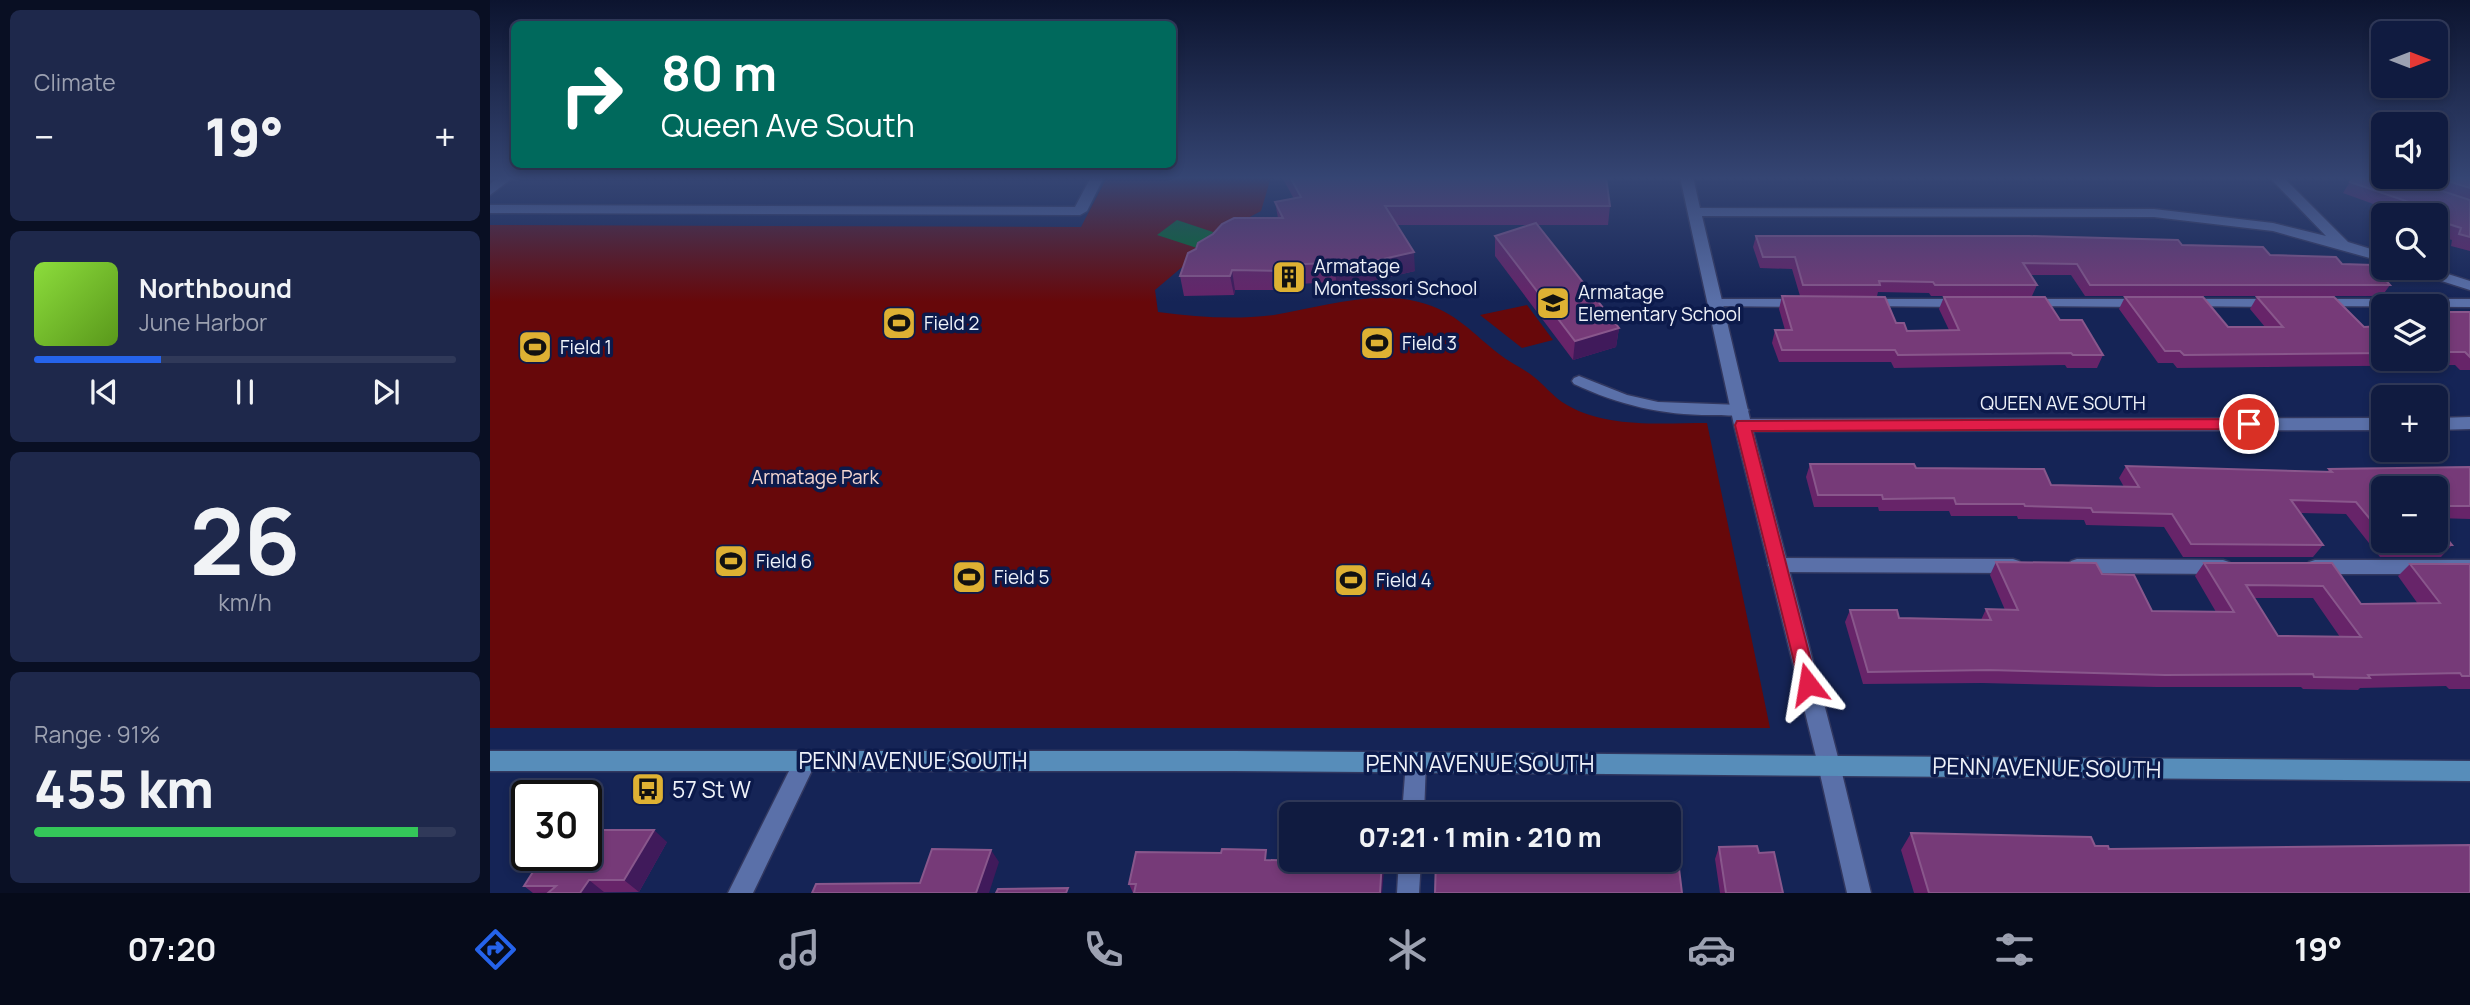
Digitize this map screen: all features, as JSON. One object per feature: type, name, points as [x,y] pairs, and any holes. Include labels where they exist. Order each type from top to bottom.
[{"type":"main road","name":"PENN AVENUE SOUTH","points":[[490,761],[1416,762],[2470,771]]},
{"type":"street","points":[[1697,219],[1777,565],[1859,893]]},
{"type":"street","points":[[2199,219],[2273,228],[2371,254]]},
{"type":"street","points":[[2317,219],[2342,244]]},
{"type":"street","points":[[2448,279],[2470,286]]},
{"type":"street","name":"QUEEN AVE SOUTH","points":[[1742,418],[2371,424]]},
{"type":"street","points":[[2448,424],[2470,424]]},
{"type":"street","points":[[740,893],[806,760]]},
{"type":"lane","points":[[1716,303],[1813,303]]},
{"type":"lane","points":[[1855,303],[1981,303]]},
{"type":"lane","points":[[2009,303],[2148,303]]},
{"type":"lane","points":[[2176,303],[2470,303]]},
{"type":"lane","points":[[1579,381],[1614,398],[1646,407],[1742,418]]},
{"type":"lane","points":[[1777,565],[2029,566]]},
{"type":"lane","points":[[2056,566],[2236,567]]},
{"type":"lane","points":[[2291,567],[2470,567]]},
{"type":"lane","points":[[1414,802],[1416,762]]},
{"type":"lane","points":[[1408,893],[1409,872]]},
{"type":"green space","name":"Armatage Park","points":[[1085,219],[1247,219],[1227,229],[1155,290],[1158,312],[1244,317],[1274,315],[1359,299],[1410,300],[1449,314],[1503,357],[1534,377],[1558,399],[1578,411],[1595,417],[1632,423],[1707,423],[1770,728],[490,728],[490,225],[1081,227]]},
{"type":"green space","points":[[1527,305],[1553,340],[1522,348],[1480,315]]},
{"type":"shaded area","points":[[1177,220],[1216,233],[1197,248],[1157,235]]},
{"type":"building","points":[[1233,219],[1393,219],[1414,252],[1335,270],[1329,263],[1281,265],[1280,271],[1232,270],[1230,276],[1180,276],[1188,253],[1196,249],[1198,243],[1213,234],[1222,224]]},
{"type":"building","points":[[2448,219],[2470,219],[2470,237],[2459,234],[2461,228],[2448,224]]},
{"type":"building","points":[[1536,223],[1619,328],[1575,341],[1495,236]]},
{"type":"building","points":[[1756,236],[2029,236],[2178,240],[2182,245],[2263,247],[2270,255],[2336,257],[2342,264],[2371,265],[2371,280],[2386,280],[2390,285],[2090,285],[2077,264],[2023,263],[2037,285],[1935,285],[1933,282],[1879,281],[1880,285],[1803,285],[1795,257],[1763,257]]},
{"type":"building","points":[[1782,296],[1885,297],[1896,323],[1904,323],[1907,331],[1959,330],[1944,297],[2045,297],[2060,320],[2082,320],[2103,355],[1898,355],[1895,350],[1782,350],[1775,330],[1792,330]]},
{"type":"building","points":[[2125,297],[2203,297],[2228,327],[2283,327],[2257,297],[2334,297],[2364,327],[2371,327],[2371,353],[2184,355],[2180,351],[2165,351]]},
{"type":"building","points":[[2448,312],[2470,312],[2470,357],[2465,352],[2448,352]]},
{"type":"building","points":[[1810,464],[1914,464],[1916,468],[2044,469],[2051,485],[2139,487],[2126,466],[2332,472],[2329,469],[2470,467],[2470,506],[2448,506],[2448,476],[2371,476],[2371,520],[2356,502],[2291,500],[2323,545],[2191,544],[2172,514],[2093,512],[2091,508],[2024,504],[1956,504],[1954,498],[1883,499],[1882,495],[1818,495]]},
{"type":"building","points":[[1996,562],[2096,563],[2102,574],[2134,575],[2152,611],[2234,612],[2204,563],[2332,563],[2361,604],[2440,603],[2410,564],[2470,564],[2470,676],[2462,676],[2460,673],[2368,675],[2370,678],[2314,677],[2313,674],[2165,675],[1989,670],[1868,672],[1850,610],[1897,610],[1899,618],[1991,620],[1986,609],[2018,610]],"holes":[[[2246,585],[2323,586],[2361,637],[2278,636]]]},
{"type":"building","points":[[602,830],[654,830],[624,880],[589,880],[580,893],[548,893],[556,886],[524,886],[534,871],[602,871]]},
{"type":"building","points":[[1911,833],[2091,837],[2095,846],[2108,846],[2109,849],[2470,845],[2470,893],[1929,893]]},
{"type":"building","points":[[1757,846],[1759,853],[1774,852],[1783,893],[1726,893],[1719,847]]},
{"type":"building","points":[[932,849],[991,850],[976,893],[812,893],[816,884],[920,883]]},
{"type":"building","points":[[1222,849],[1266,850],[1265,860],[1279,860],[1279,872],[1381,872],[1380,893],[1134,893],[1136,884],[1129,884],[1136,852],[1221,853]]},
{"type":"building","points":[[1436,872],[1679,872],[1682,893],[1435,893]]},
{"type":"building","points":[[1068,888],[1066,893],[996,893],[998,889]]},
{"type":"place","name":"Armatage Montessori School","points":[[1289,277]]},
{"type":"place","name":"Armatage Elementary School","points":[[1553,303]]},
{"type":"place","name":"Field 2","points":[[899,323]]},
{"type":"place","name":"Field 3","points":[[1377,343]]},
{"type":"place","name":"Field 1","points":[[535,347]]},
{"type":"place","name":"Field 6","points":[[731,561]]},
{"type":"place","name":"Field 5","points":[[969,577]]},
{"type":"place","name":"Field 4","points":[[1351,580]]},
{"type":"place","name":"57 St W","points":[[648,789]]},
{"type":"route","points":[[1808,684],[1743,425],[2249,424]]}]
